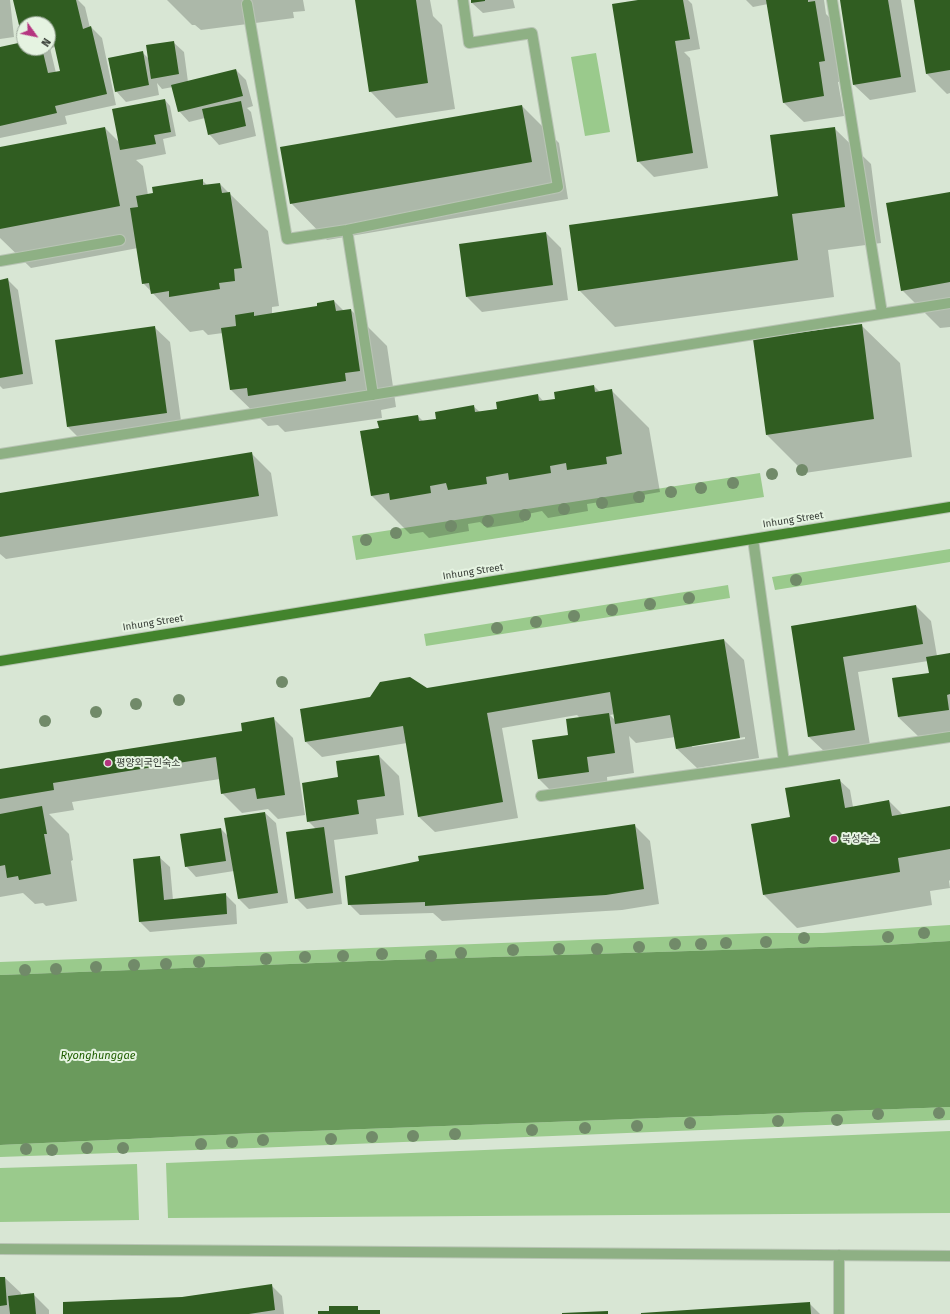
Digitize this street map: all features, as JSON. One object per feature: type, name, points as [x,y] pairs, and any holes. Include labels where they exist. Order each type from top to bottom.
[{"type":"main road","name":"Inhung Street","points":[[0,661],[950,507]]},
{"type":"street","points":[[246,4],[287,239],[347,230],[558,187],[532,33],[469,43],[463,0]]},
{"type":"street","points":[[832,0],[882,313]]},
{"type":"street","points":[[347,230],[373,395]]},
{"type":"street","points":[[0,261],[120,240]]},
{"type":"street","points":[[0,454],[950,302]]},
{"type":"street","points":[[752,539],[784,762]]},
{"type":"street","points":[[541,796],[950,737]]},
{"type":"street","points":[[0,1250],[950,1256]]},
{"type":"street","points":[[839,1255],[839,1314]]},
{"type":"shaded area","points":[[596,53],[610,132],[585,136],[571,57]]},
{"type":"shaded area","points":[[760,473],[764,497],[356,560],[352,536]]},
{"type":"shaded area","points":[[950,549],[950,562],[775,590],[772,577]]},
{"type":"shaded area","points":[[728,585],[730,598],[426,646],[424,634]]},
{"type":"shaded area","points":[[950,925],[950,941],[886,945],[395,960],[0,975],[0,962],[765,933],[823,933]]},
{"type":"shaded area","points":[[950,1107],[950,1120],[0,1157],[0,1145],[258,1133]]},
{"type":"shaded area","points":[[950,1131],[950,1213],[168,1218],[166,1163]]},
{"type":"shaded area","points":[[137,1164],[139,1220],[0,1222],[0,1168]]},
{"type":"water","name":"Ryonghunggae","points":[[950,941],[950,1107],[258,1133],[0,1145],[0,975],[395,960],[886,945]]},
{"type":"building","points":[[13,0],[76,0],[83,29],[91,26],[107,94],[55,106],[57,113],[0,126],[0,47],[16,44],[16,56],[44,56],[48,73],[60,71],[56,53],[56,16],[17,16]]},
{"type":"building","points":[[355,0],[416,0],[428,83],[369,92]]},
{"type":"building","points":[[471,0],[485,0],[485,1],[471,3]]},
{"type":"building","points":[[638,0],[683,0],[690,39],[675,41],[693,153],[637,162],[612,4]]},
{"type":"building","points":[[766,0],[815,1],[825,61],[819,62],[824,96],[783,103]]},
{"type":"building","points":[[840,0],[888,0],[901,77],[853,85]]},
{"type":"building","points":[[914,0],[950,0],[950,70],[926,74]]},
{"type":"building","points":[[174,41],[179,74],[151,79],[146,45]]},
{"type":"building","points":[[143,51],[149,85],[115,92],[108,58]]},
{"type":"building","points":[[236,69],[243,96],[178,112],[171,85]]},
{"type":"building","points":[[165,99],[171,132],[154,135],[156,144],[120,150],[112,109]]},
{"type":"building","points":[[241,101],[246,126],[208,135],[202,109]]},
{"type":"building","points":[[522,105],[532,162],[290,204],[280,147]]},
{"type":"building","points":[[105,127],[120,206],[0,229],[0,147]]},
{"type":"building","points":[[835,127],[845,207],[792,214],[798,260],[578,291],[569,225],[778,196],[770,135]]},
{"type":"building","points":[[203,179],[203,185],[220,183],[222,193],[230,192],[242,268],[234,269],[235,281],[219,283],[220,289],[169,297],[169,291],[151,294],[149,283],[142,284],[130,208],[138,207],[136,196],[153,193],[152,187]]},
{"type":"building","points":[[950,192],[950,282],[901,291],[886,203]]},
{"type":"building","points":[[546,232],[553,285],[466,297],[459,244]]},
{"type":"building","points":[[8,278],[23,374],[0,378],[0,280]]},
{"type":"building","points":[[334,300],[336,311],[351,309],[360,371],[345,373],[346,381],[248,396],[247,388],[230,390],[221,328],[236,326],[235,315],[254,312],[254,316],[317,306],[317,303]]},
{"type":"building","points":[[862,324],[874,419],[766,435],[753,339]]},
{"type":"building","points":[[155,326],[167,413],[67,427],[55,340]]},
{"type":"building","points":[[594,385],[595,392],[612,389],[622,454],[606,457],[607,464],[567,470],[566,463],[550,466],[551,473],[509,480],[508,473],[486,477],[487,484],[448,490],[446,483],[430,486],[431,493],[390,500],[389,493],[371,496],[360,431],[379,428],[377,421],[418,415],[419,421],[436,419],[435,412],[474,405],[475,412],[497,409],[496,402],[538,394],[539,401],[555,399],[554,392]]},
{"type":"building","points":[[252,452],[259,496],[0,537],[0,493]]},
{"type":"building","points":[[916,605],[923,644],[843,657],[855,730],[808,737],[791,626]]},
{"type":"building","points":[[724,639],[740,738],[676,749],[670,715],[615,724],[610,692],[487,713],[503,802],[418,817],[403,726],[305,742],[300,709],[370,697],[380,682],[410,677],[427,688]]},
{"type":"building","points":[[950,653],[950,694],[947,695],[949,710],[898,717],[892,678],[929,673],[926,657]]},
{"type":"building","points":[[609,713],[615,753],[587,757],[589,772],[538,779],[532,740],[568,735],[566,719]]},
{"type":"building","name":"평양외국인숙소","points":[[274,717],[285,795],[257,799],[255,788],[221,794],[216,757],[53,783],[54,790],[0,799],[0,769],[242,731],[241,723]]},
{"type":"building","points":[[379,755],[385,796],[357,800],[359,814],[307,822],[302,783],[338,777],[336,761]]},
{"type":"building","name":"북성숙소","points":[[840,779],[845,808],[889,800],[892,816],[950,806],[950,849],[898,858],[900,872],[763,895],[751,824],[790,817],[785,788]]},
{"type":"building","points":[[42,806],[47,834],[44,834],[51,874],[19,880],[18,876],[7,878],[5,865],[0,866],[0,814]]},
{"type":"building","points":[[265,812],[278,893],[238,899],[224,818]]},
{"type":"building","points":[[635,824],[644,889],[606,895],[425,906],[425,902],[348,905],[345,876],[419,861],[418,856]]},
{"type":"building","points":[[324,827],[333,893],[295,899],[286,832]]},
{"type":"building","points":[[221,828],[226,861],[185,867],[180,834]]},
{"type":"building","points":[[160,856],[164,900],[226,893],[227,914],[139,922],[133,859]]},
{"type":"building","points":[[0,1277],[5,1277],[7,1305],[0,1306]]},
{"type":"building","points":[[272,1284],[275,1310],[249,1314],[63,1314],[63,1302],[182,1297]]},
{"type":"building","points":[[34,1293],[36,1314],[10,1314],[8,1296]]},
{"type":"building","points":[[810,1302],[811,1314],[641,1314],[641,1313]]},
{"type":"building","points":[[329,1306],[358,1306],[358,1310],[380,1310],[380,1314],[318,1314],[318,1311],[329,1311]]},
{"type":"building","points":[[608,1311],[608,1314],[562,1314],[562,1313]]},
{"type":"place","name":"평양외국인숙소","points":[[108,763]]},
{"type":"place","name":"북성숙소","points":[[834,839]]}]
